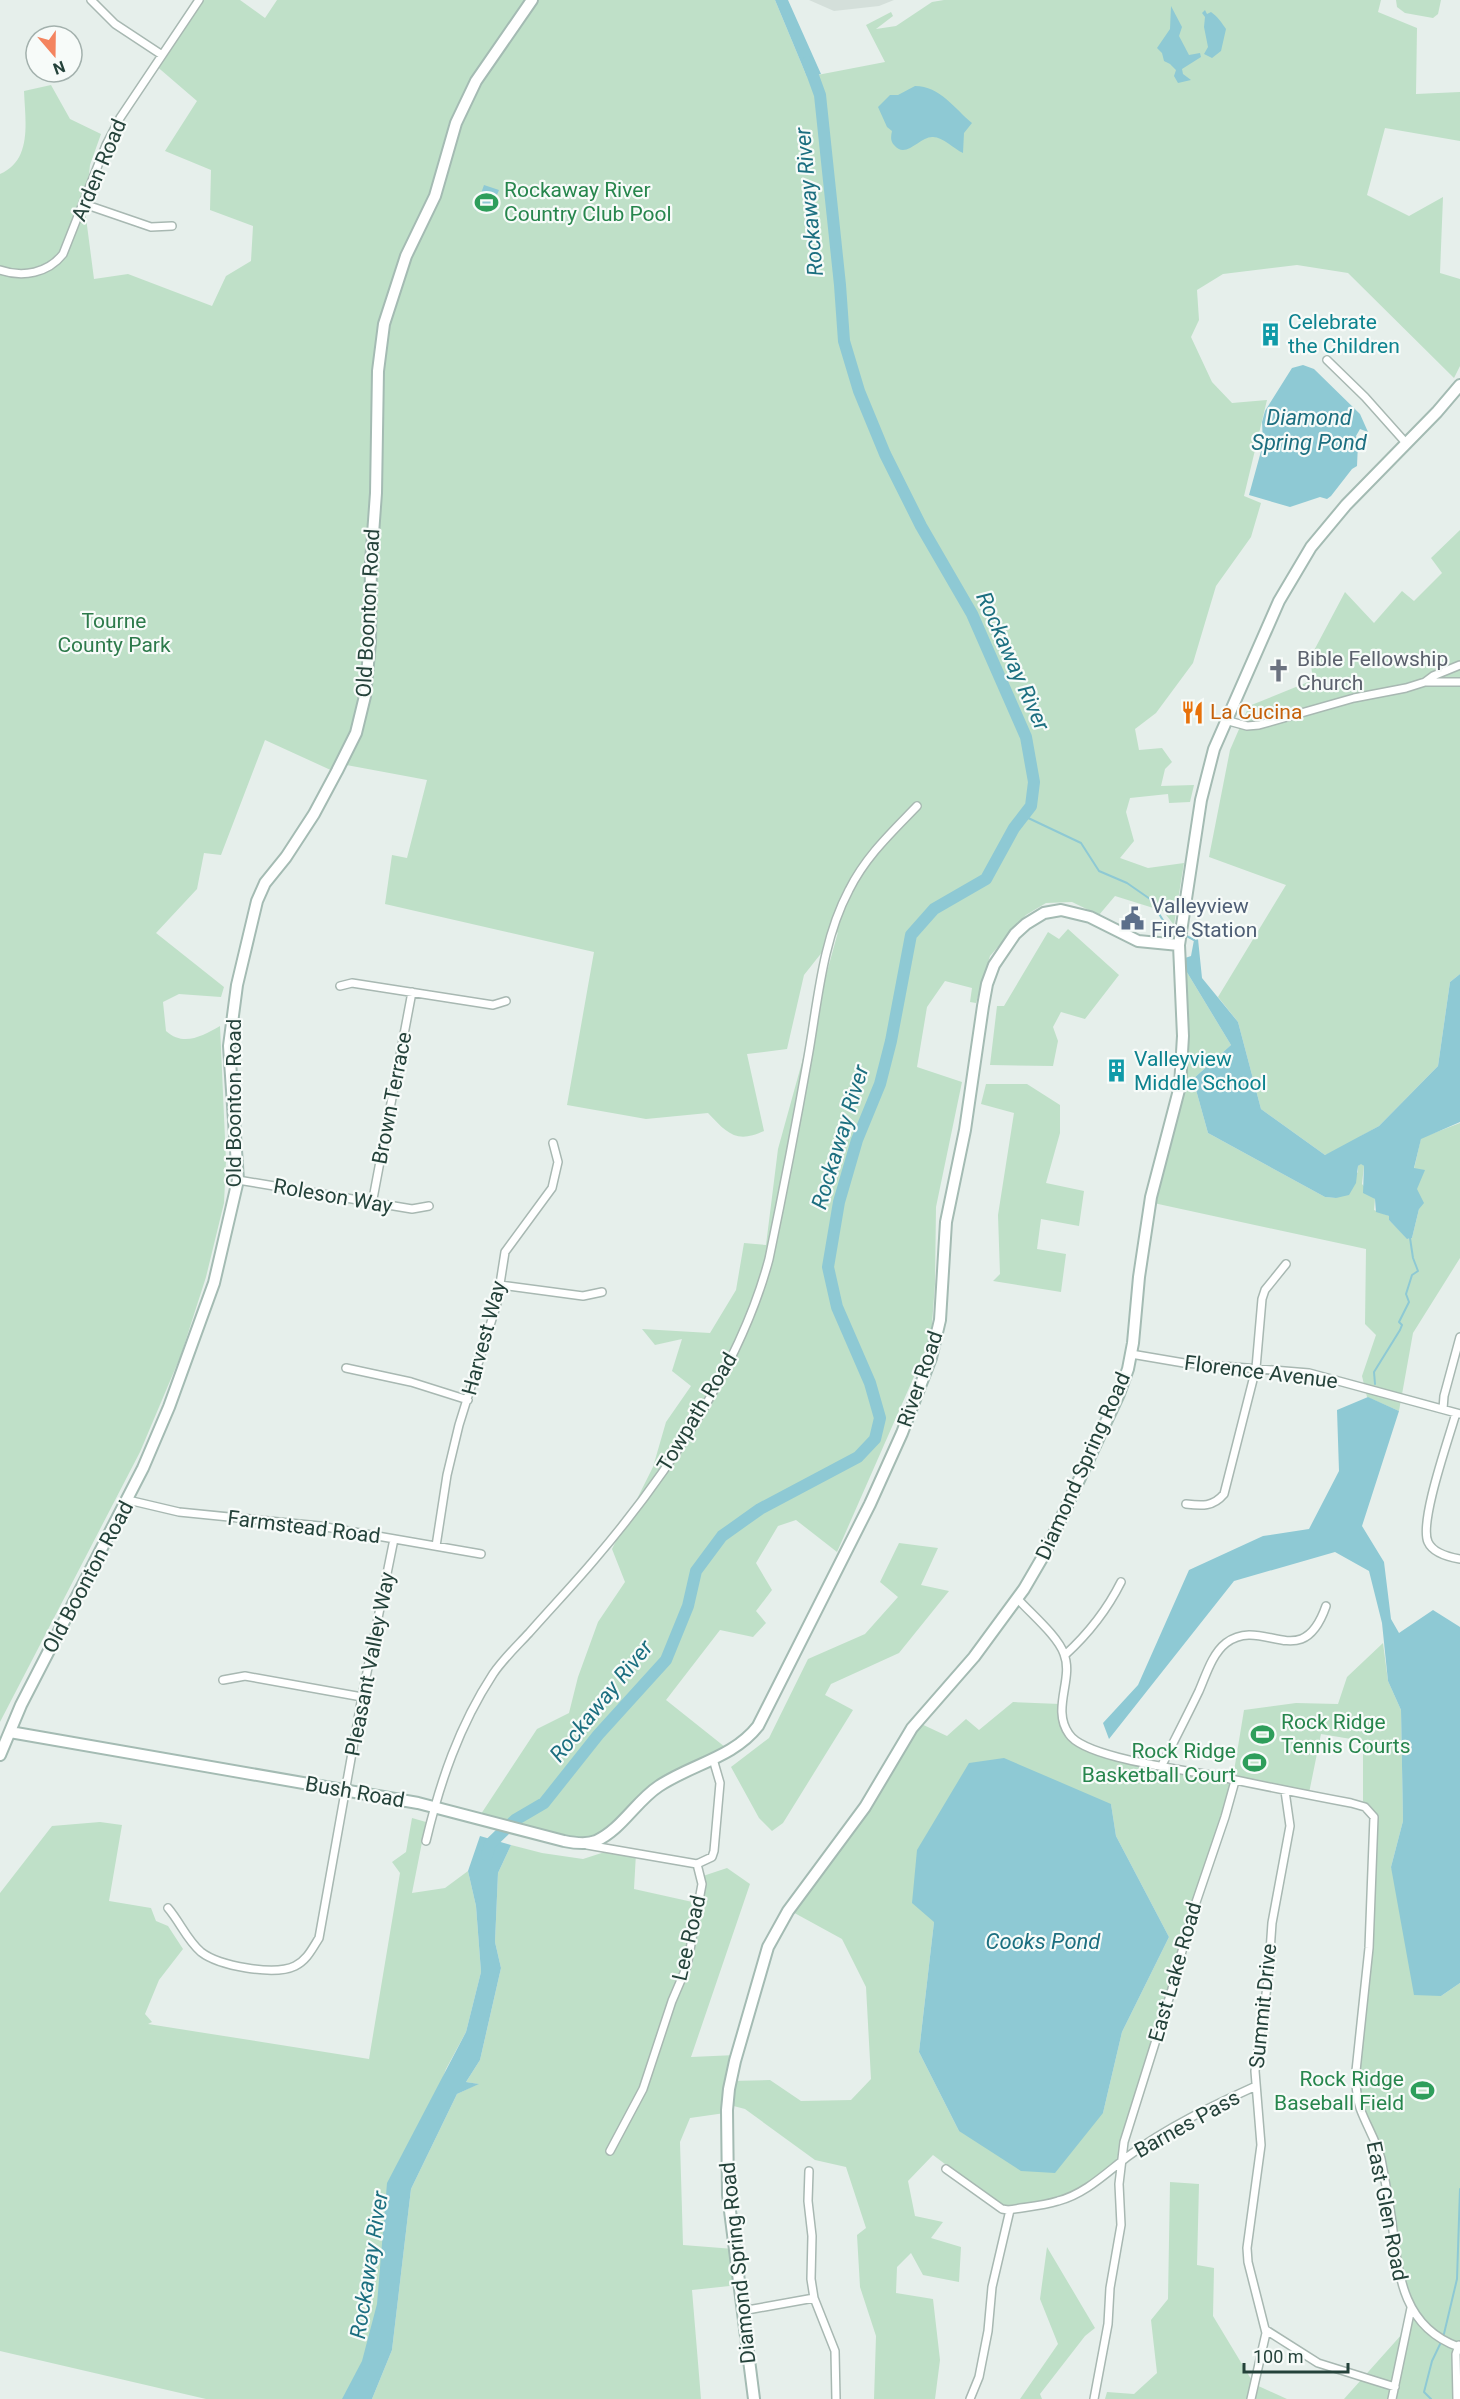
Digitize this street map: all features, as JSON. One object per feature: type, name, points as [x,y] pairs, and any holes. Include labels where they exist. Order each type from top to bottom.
[{"type":"street","points":[[91,0],[115,24],[162,55]]},
{"type":"street","name":"Arden Road","points":[[0,270],[12,274],[28,274],[53,264],[66,248],[110,137],[120,118],[199,0]]},
{"type":"street","name":"Old Boonton Road","points":[[0,1755],[27,1694],[128,1500],[169,1407],[219,1264],[238,1180],[229,1046],[237,985],[257,901],[265,883],[314,814],[337,771],[356,733],[365,696],[370,642],[371,562],[376,493],[378,371],[384,324],[406,256],[435,196],[456,123],[476,81],[532,0]]},
{"type":"street","points":[[84,204],[150,227],[172,226]]},
{"type":"street","points":[[1327,360],[1365,397],[1406,443]]},
{"type":"street","name":"Diamond Spring Road","points":[[754,2399],[726,2163],[729,2089],[768,1947],[788,1911],[865,1807],[912,1728],[974,1657],[1040,1562],[1119,1394],[1131,1353],[1147,1221],[1180,1086],[1183,1036],[1180,941],[1204,782],[1225,720],[1279,601],[1299,565],[1327,526],[1460,385]]},
{"type":"street","points":[[1425,682],[1460,664]]},
{"type":"street","points":[[1225,720],[1247,726],[1259,725],[1354,698],[1425,682],[1460,682]]},
{"type":"street","name":"Towpath Road","points":[[426,1841],[449,1757],[494,1673],[610,1540],[660,1474],[704,1408],[734,1354],[757,1299],[769,1259],[832,931],[842,905],[866,860],[884,838],[917,806]]},
{"type":"street","name":"River Road","points":[[578,1843],[595,1842],[607,1834],[658,1786],[735,1748],[751,1734],[765,1714],[870,1504],[902,1433],[937,1336],[946,1222],[965,1130],[983,1005],[994,965],[1015,934],[1026,924],[1044,913],[1061,910],[1090,917],[1138,941],[1180,941]]},
{"type":"street","points":[[340,986],[352,983],[493,1005],[506,1000]]},
{"type":"street","name":"Brown Terrace","points":[[372,1204],[412,992]]},
{"type":"street","name":"Harvest Way","points":[[436,1546],[447,1475],[497,1303],[505,1252],[552,1188],[558,1162],[553,1143]]},
{"type":"street","name":"Roleson Way","points":[[238,1180],[372,1204],[412,1209],[429,1206]]},
{"type":"street","points":[[1186,1504],[1202,1506],[1212,1504],[1224,1494],[1256,1368],[1262,1299],[1265,1290],[1286,1264]]},
{"type":"street","points":[[500,1285],[583,1296],[602,1292]]},
{"type":"street","points":[[1443,1409],[1444,1396],[1460,1337]]},
{"type":"street","name":"Florence Avenue","points":[[1131,1353],[1184,1363],[1256,1368],[1321,1376],[1458,1414]]},
{"type":"street","points":[[346,1368],[411,1382],[468,1400]]},
{"type":"street","points":[[1458,1414],[1430,1505],[1425,1531],[1431,1547],[1440,1553],[1460,1559]]},
{"type":"street","name":"Farmstead Road","points":[[128,1500],[179,1512],[287,1522],[481,1554]]},
{"type":"street","name":"Pleasant Valley Way","points":[[168,1908],[192,1944],[214,1960],[268,1971],[281,1970],[307,1958],[319,1938],[362,1697],[394,1539]]},
{"type":"street","points":[[1065,1655],[1096,1622],[1121,1582]]},
{"type":"street","points":[[1017,1598],[1059,1645],[1065,1655],[1061,1709],[1068,1734],[1075,1741],[1088,1748],[1135,1761],[1285,1791]]},
{"type":"street","points":[[1162,1766],[1210,1665],[1224,1645],[1243,1636],[1300,1640],[1319,1625],[1326,1606]]},
{"type":"street","points":[[224,1680],[245,1676],[362,1697]]},
{"type":"street","name":"Bush Road","points":[[10,1732],[346,1790],[435,1808],[578,1843],[697,1864]]},
{"type":"street","name":"Lee Road","points":[[610,2151],[642,2089],[672,2001],[687,1966],[702,1884],[697,1864],[712,1857],[714,1851],[720,1783],[713,1759]]},
{"type":"street","name":"East Lake Road","points":[[1094,2399],[1108,2324],[1110,2288],[1121,2224],[1120,2164],[1124,2142],[1172,1989],[1194,1908],[1226,1817],[1235,1781]]},
{"type":"street","name":"East Glen Road","points":[[1285,1791],[1351,1803],[1368,1809],[1374,1817],[1372,1902],[1356,2092],[1360,2109],[1380,2155],[1389,2199],[1397,2267],[1403,2292],[1411,2308],[1392,2399]]},
{"type":"street","name":"Summit Drive","points":[[1251,2399],[1266,2330],[1248,2262],[1247,2248],[1261,2145],[1255,2071],[1268,1980],[1272,1923],[1290,1826],[1285,1791]]},
{"type":"street","name":"Barnes Pass","points":[[1010,2210],[1059,2201],[1091,2185],[1175,2126],[1256,2086]]},
{"type":"street","points":[[946,2169],[995,2204],[1010,2210],[992,2287],[980,2377],[972,2396]]},
{"type":"street","points":[[809,2171],[808,2201],[812,2236],[810,2262],[814,2298],[834,2351],[836,2399]]},
{"type":"street","points":[[742,2311],[814,2298]]},
{"type":"street","points":[[1411,2308],[1439,2339],[1459,2345],[1456,2354],[1457,2399]]},
{"type":"street","points":[[1266,2330],[1318,2363],[1395,2387]]},
{"type":"shaded area","points":[[809,0],[894,0],[879,6],[834,11]]},
{"type":"green space","name":"Tourne County Park","points":[[198,0],[240,0],[265,18],[277,0],[775,0],[807,77],[885,62],[866,25],[891,12],[893,16],[876,29],[896,26],[932,2],[944,0],[1381,0],[1378,12],[1417,28],[1416,94],[1460,92],[1460,141],[1385,128],[1367,195],[1409,216],[1443,197],[1440,273],[1460,279],[1460,366],[1454,378],[1348,273],[1297,265],[1223,274],[1197,290],[1199,320],[1191,337],[1212,382],[1232,403],[1267,400],[1244,496],[1261,503],[1251,537],[1216,586],[1193,663],[1156,713],[1135,729],[1139,750],[1162,748],[1172,762],[1165,769],[1161,786],[1194,785],[1190,802],[1169,803],[1168,794],[1130,798],[1126,812],[1134,841],[1120,858],[1148,868],[1184,863],[1174,925],[1163,911],[1115,896],[1099,915],[1072,902],[1046,903],[1026,915],[990,956],[976,1003],[970,1002],[972,988],[945,981],[927,1007],[917,1067],[962,1082],[936,1207],[935,1284],[931,1338],[837,1552],[796,1520],[778,1526],[756,1563],[772,1590],[756,1611],[766,1623],[753,1637],[720,1630],[666,1700],[725,1747],[680,1768],[655,1783],[610,1826],[590,1838],[554,1836],[481,1814],[537,1729],[569,1713],[578,1677],[598,1622],[625,1582],[612,1549],[653,1467],[666,1422],[691,1386],[672,1371],[682,1339],[655,1345],[642,1329],[710,1333],[736,1290],[744,1243],[766,1245],[778,1149],[838,932],[804,975],[787,1049],[747,1054],[764,1131],[754,1135],[739,1136],[727,1131],[708,1113],[646,1119],[567,1105],[594,952],[385,904],[392,855],[407,858],[427,780],[341,764],[335,772],[265,740],[221,855],[204,853],[197,889],[156,933],[224,987],[221,997],[179,994],[163,1002],[166,1031],[173,1036],[193,1038],[220,1026],[226,1161],[224,1203],[206,1277],[181,1355],[140,1452],[0,1722],[0,174],[11,168],[22,149],[26,126],[24,91],[51,85],[70,119],[101,134],[90,165],[85,210],[94,279],[128,274],[212,306],[226,276],[251,261],[253,226],[210,210],[211,170],[165,151],[197,101],[154,64]]},
{"type":"green space","points":[[1396,0],[1441,0],[1438,14],[1433,18],[1405,13],[1397,7]]},
{"type":"green space","points":[[1460,530],[1460,974],[1450,982],[1438,1066],[1379,1126],[1361,1136],[1358,1142],[1325,1155],[1261,1109],[1238,1022],[1218,997],[1286,885],[1209,857],[1230,750],[1249,706],[1313,680],[1310,658],[1345,592],[1374,623],[1402,591],[1414,601],[1442,573],[1431,558]]},
{"type":"green space","points":[[1068,929],[1119,975],[1085,1019],[1061,1012],[1053,1027],[1058,1041],[1053,1066],[990,1065],[997,1006],[1004,1006],[1048,932],[1059,939]]},
{"type":"green space","points":[[1185,958],[1185,969],[1231,1045],[1193,1079],[1208,1133],[1325,1197],[1336,1198],[1358,1172],[1358,1166],[1361,1163],[1364,1166],[1362,1184],[1375,1199],[1374,1210],[1389,1216],[1389,1220],[1408,1239],[1412,1238],[1419,1209],[1414,1169],[1421,1138],[1460,1123],[1460,1258],[1413,1333],[1399,1411],[1367,1397],[1362,1376],[1376,1335],[1365,1324],[1366,1249],[1149,1202],[1180,1082],[1179,962]]},
{"type":"green space","points":[[986,1084],[1027,1084],[1060,1105],[1060,1133],[1046,1183],[1084,1191],[1079,1226],[1041,1219],[1037,1249],[1066,1254],[1061,1292],[993,1281],[1000,1274],[998,1215],[1014,1113],[981,1104]]},
{"type":"green space","points":[[899,1543],[938,1548],[921,1585],[949,1591],[899,1653],[831,1684],[825,1695],[853,1710],[783,1823],[772,1831],[759,1818],[731,1767],[769,1738],[808,1659],[865,1634],[898,1597],[880,1582]]},
{"type":"green space","points":[[1383,1643],[1388,1681],[1401,1710],[1403,1821],[1391,1867],[1441,1996],[1460,1983],[1460,2399],[1344,2399],[1411,2324],[1392,2250],[1383,2166],[1355,2091],[1375,1815],[1363,1801],[1363,1741],[1321,1734],[1309,1793],[1234,1778],[1183,1937],[1116,2166],[1063,2201],[1005,2209],[933,2155],[908,2181],[915,2216],[943,2222],[931,2238],[961,2247],[959,2282],[923,2275],[911,2253],[897,2267],[896,2293],[933,2299],[940,2360],[935,2399],[874,2399],[876,2336],[860,2287],[857,2235],[866,2228],[846,2167],[815,2160],[745,2109],[726,2104],[725,2113],[690,2118],[680,2142],[683,2245],[734,2249],[739,2285],[692,2290],[701,2399],[372,2399],[392,2350],[411,2189],[457,2094],[478,2084],[466,2082],[480,2060],[501,1968],[495,1942],[498,1873],[511,1845],[542,1853],[583,1859],[614,1849],[636,1853],[634,1889],[697,1903],[700,1877],[727,1868],[750,1884],[691,2057],[736,2055],[730,2081],[770,2080],[801,2101],[851,2100],[871,2079],[866,1987],[842,1939],[789,1910],[915,1721],[947,1736],[966,1719],[979,1730],[1013,1702],[1060,1704],[1063,1725],[1087,1749],[1233,1777],[1244,1710],[1296,1703],[1338,1704],[1347,1677]],"holes":[[[1111,1804],[1116,1836],[1169,1937],[1122,2032],[1103,2113],[959,2131],[919,2052],[934,1922]]]},
{"type":"green space","points":[[412,1818],[426,1822],[412,1893],[445,1888],[468,1871],[476,1906],[481,1972],[466,2032],[446,2069],[428,2119],[352,2399],[206,2399],[0,2351],[0,1893],[52,1826],[100,1822],[122,1825],[109,1901],[151,1908],[156,1921],[168,1926],[183,1949],[159,1980],[145,2014],[152,2022],[148,2024],[369,2059],[400,1873],[392,1862],[406,1852]]},
{"type":"green space","points":[[1170,2182],[1199,2184],[1197,2265],[1214,2268],[1213,2316],[1254,2384],[1287,2399],[1105,2399],[1107,2392],[1134,2394],[1157,2373],[1151,2320],[1168,2299]]},
{"type":"green space","points":[[1047,2247],[1095,2328],[1085,2336],[1040,2394],[1042,2399],[1020,2399],[1058,2344],[1040,2299]]},
{"type":"water","points":[[775,0],[788,0],[821,74],[807,77]]},
{"type":"water","points":[[1171,6],[1182,27],[1179,36],[1189,55],[1200,53],[1201,57],[1182,69],[1183,74],[1191,80],[1178,83],[1174,76],[1176,70],[1164,61],[1162,53],[1157,48],[1170,29]]},
{"type":"water","points":[[1205,10],[1207,14],[1211,12],[1226,29],[1221,51],[1212,58],[1204,54],[1208,47],[1204,27],[1205,17],[1202,13]]},
{"type":"water","points":[[915,86],[940,94],[972,123],[964,133],[963,153],[941,139],[933,137],[903,150],[893,143],[892,131],[887,127],[878,107],[890,95],[898,95]]},
{"type":"water","name":"Rockaway River Country Club Pool","points":[[484,185],[499,190],[489,214],[475,210]]},
{"type":"water","name":"Diamond Spring Pond","points":[[1303,365],[1314,369],[1360,414],[1368,432],[1360,429],[1356,436],[1357,466],[1352,469],[1331,496],[1327,499],[1320,497],[1290,507],[1249,495],[1263,444],[1262,422],[1265,411],[1292,368]]},
{"type":"water","points":[[1198,939],[1202,978],[1238,1022],[1261,1109],[1325,1155],[1379,1126],[1438,1066],[1450,982],[1460,974],[1460,1122],[1421,1139],[1414,1168],[1425,1170],[1417,1189],[1424,1203],[1419,1209],[1412,1238],[1407,1239],[1389,1220],[1389,1216],[1376,1212],[1375,1199],[1363,1193],[1364,1166],[1361,1164],[1358,1166],[1356,1183],[1349,1195],[1336,1198],[1325,1197],[1208,1133],[1193,1079],[1231,1045],[1185,969],[1185,958],[1191,956],[1194,940]]},
{"type":"water","points":[[1368,1397],[1399,1411],[1362,1526],[1384,1562],[1391,1619],[1399,1633],[1433,1610],[1460,1627],[1460,1983],[1441,1996],[1414,1995],[1391,1867],[1403,1821],[1401,1710],[1388,1681],[1382,1623],[1369,1571],[1335,1552],[1234,1581],[1109,1739],[1103,1723],[1138,1685],[1189,1570],[1263,1536],[1309,1529],[1339,1471],[1337,1410]]},
{"type":"water","name":"Cooks Pond","points":[[1004,1758],[1111,1804],[1116,1836],[1169,1937],[1122,2032],[1103,2113],[1055,2173],[1021,2171],[959,2131],[919,2052],[934,1922],[912,1903],[917,1850],[969,1763]]},
{"type":"water","points":[[480,1836],[511,1845],[498,1873],[495,1942],[501,1968],[480,2060],[466,2082],[479,2084],[457,2094],[411,2189],[392,2350],[372,2399],[342,2399],[362,2361],[377,2304],[387,2183],[466,2032],[481,1972],[476,1906],[468,1871]]},
{"type":"waterway","name":"Rockaway River","points":[[487,1855],[490,1844],[515,1820],[544,1803],[598,1735],[666,1660],[688,1606],[696,1571],[722,1536],[760,1509],[858,1457],[875,1439],[880,1418],[870,1383],[837,1307],[828,1267],[839,1202],[857,1140],[880,1084],[891,1041],[911,935],[934,909],[986,879],[1014,828],[1031,806],[1034,782],[1026,737],[972,614],[921,526],[885,454],[859,391],[844,341],[820,95],[808,62]]},
{"type":"waterway","points":[[1024,816],[1081,843],[1099,871],[1127,883],[1150,899],[1164,922],[1179,931]]},
{"type":"waterway","points":[[1183,934],[1194,940]]},
{"type":"waterway","points":[[1375,1384],[1374,1372],[1400,1330],[1402,1325],[1399,1322],[1409,1302],[1406,1294],[1412,1275],[1418,1271],[1410,1238]]},
{"type":"waterway","points":[[1431,2399],[1424,2392],[1432,2361],[1443,2338],[1457,2279],[1460,2189]]},
{"type":"place","name":"Rockaway River Country Club Pool","points":[[486,202]]},
{"type":"place","name":"Celebrate the Children","points":[[1270,334]]},
{"type":"place","name":"Bible Fellowship Church","points":[[1279,671]]},
{"type":"place","name":"La Cucina","points":[[1192,712]]},
{"type":"place","name":"Valleyview Fire Station","points":[[1133,918]]},
{"type":"place","name":"Valleyview Middle School","points":[[1116,1071]]},
{"type":"place","name":"Rock Ridge Tennis Courts","points":[[1263,1734]]},
{"type":"place","name":"Rock Ridge Basketball Court","points":[[1254,1763]]},
{"type":"place","name":"Rock Ridge Baseball Field","points":[[1422,2091]]}]
